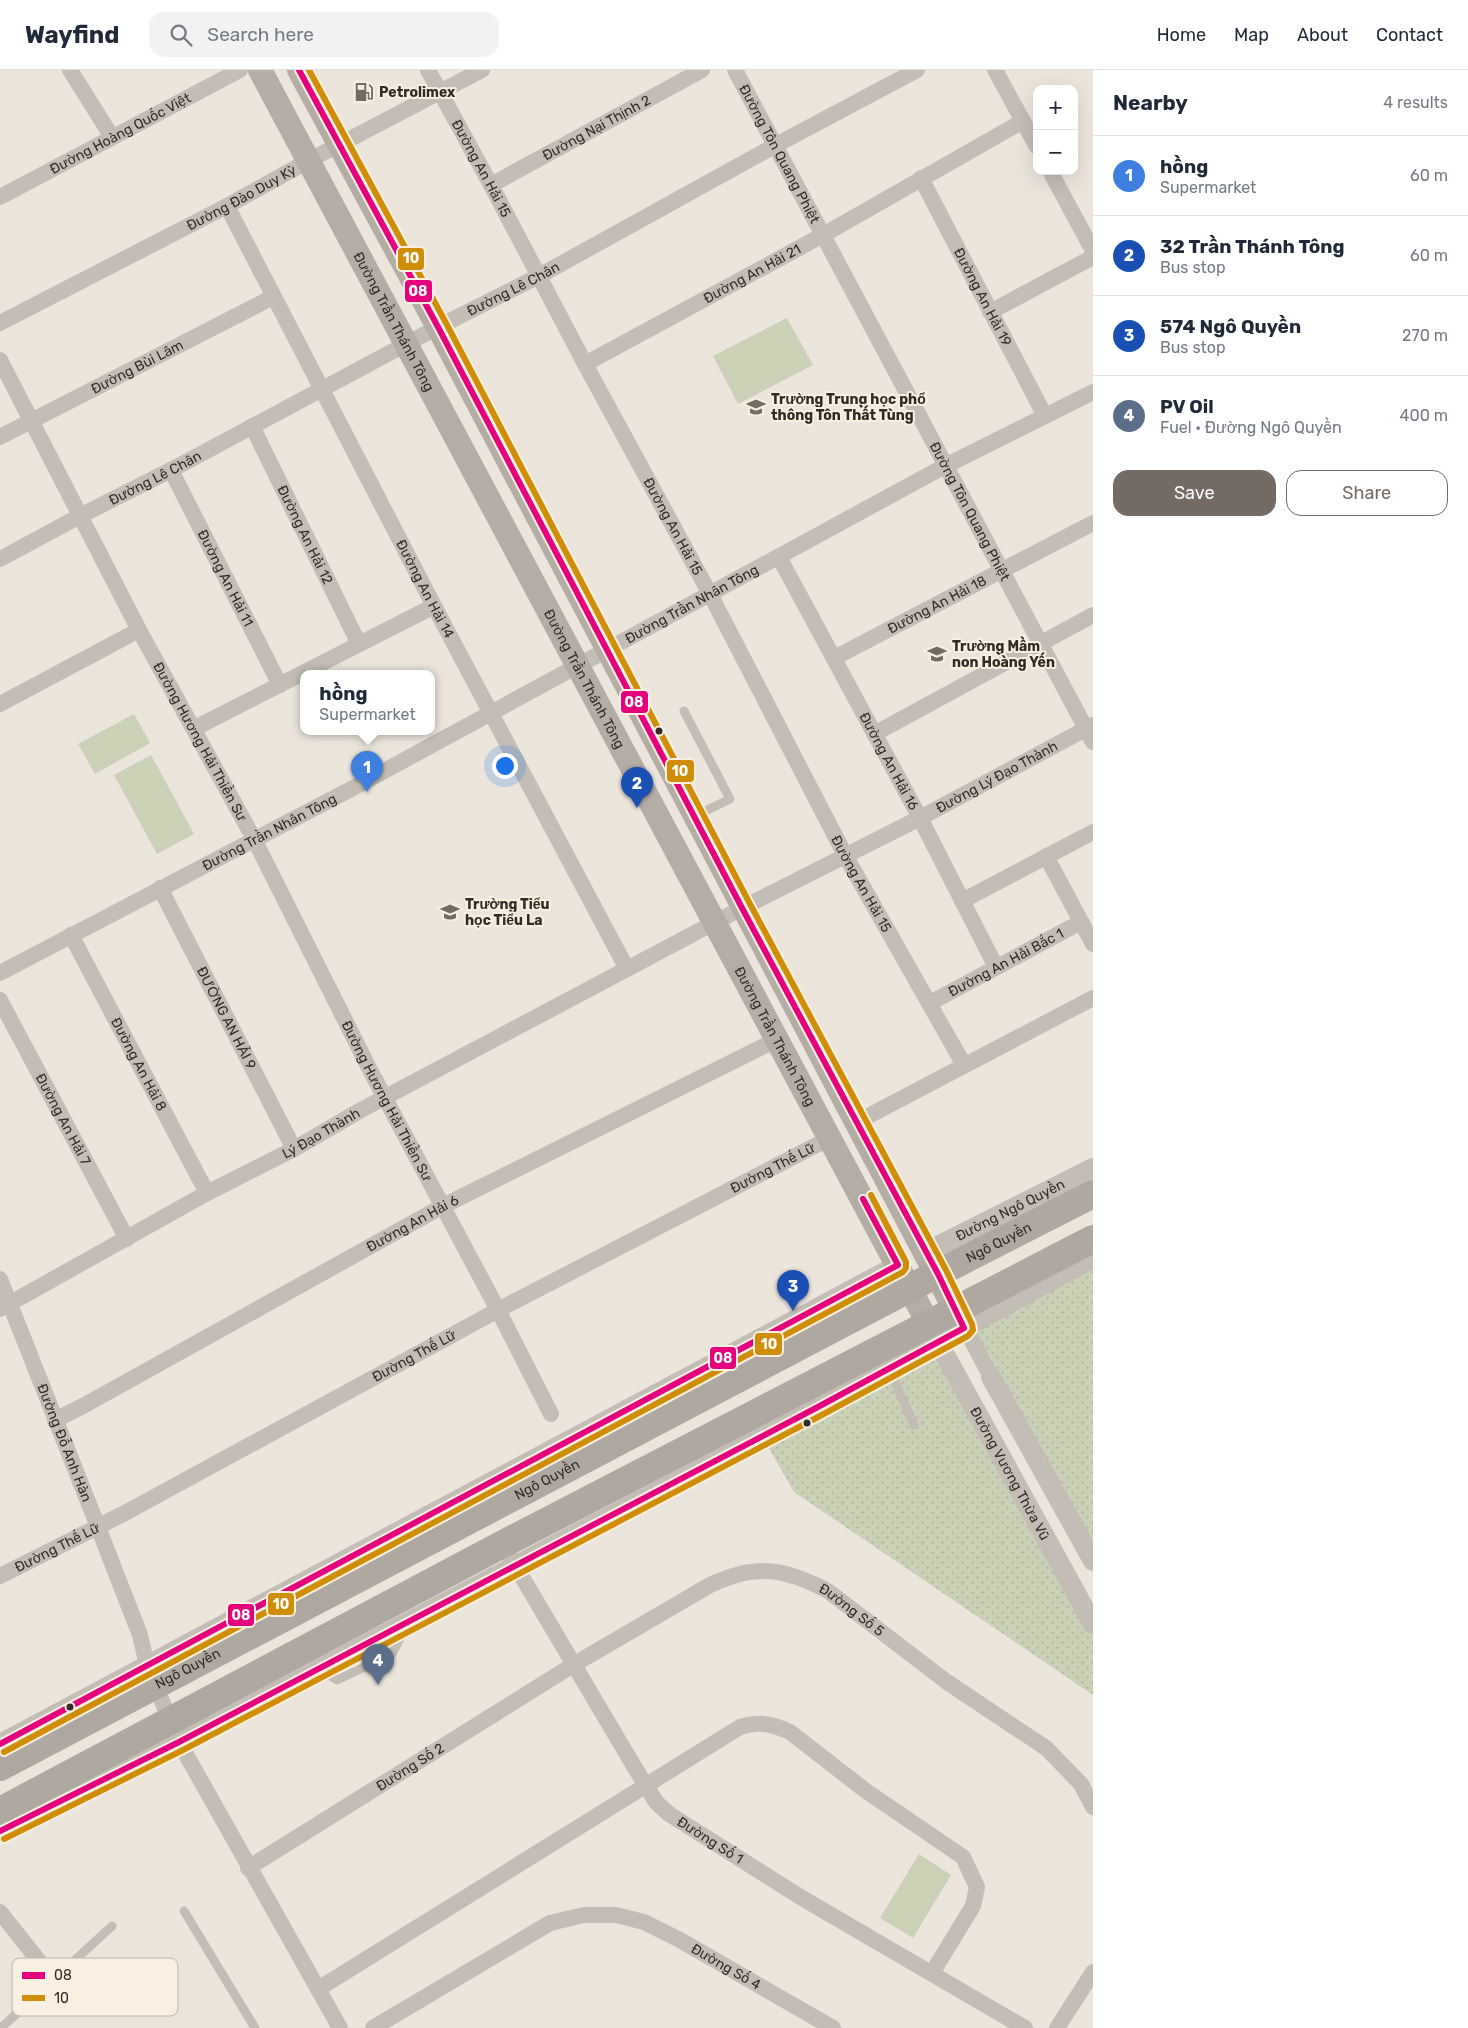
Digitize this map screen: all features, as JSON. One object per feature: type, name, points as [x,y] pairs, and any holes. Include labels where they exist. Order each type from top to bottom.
[{"type":"highway","name":"Ngô Quyền","points":[[0,1768],[151,1675],[904,1277],[932,1263],[1093,1194]]},
{"type":"highway","points":[[0,1811],[174,1732],[350,1646],[509,1555],[960,1319],[1093,1254]]},
{"type":"main road","name":"Đường Trần Thánh Tông","points":[[260,70],[933,1333]]},
{"type":"main road","points":[[299,70],[438,327],[742,908],[932,1263],[960,1319]]},
{"type":"street","points":[[70,70],[112,137]]},
{"type":"street","name":"Đường Hoàng Quốc Việt","points":[[0,197],[240,70]]},
{"type":"street","name":"Đường An Hải 15","points":[[428,70],[710,594],[845,855],[964,1065]]},
{"type":"street","name":"Đường Đào Duy Kỳ","points":[[0,323],[227,206],[308,161],[482,70]]},
{"type":"street","name":"Đường Nại Thịnh 2","points":[[491,184],[702,70]]},
{"type":"street","name":"Đường Tôn Quang Phiệt","points":[[735,70],[1040,643],[1091,732]]},
{"type":"street","name":"Đường Lê Chân","points":[[0,559],[438,327],[539,276],[776,145],[917,70]]},
{"type":"street","points":[[995,70],[1033,140]]},
{"type":"street","name":"Đường An Hải 21","points":[[585,364],[823,234],[1022,121]]},
{"type":"street","points":[[1052,175],[1093,251]]},
{"type":"street","name":"Đường An Hải 19","points":[[921,178],[1045,416]]},
{"type":"street","name":"Đường An Hải 14","points":[[227,206],[434,606],[627,969]]},
{"type":"street","points":[[990,312],[1093,257]]},
{"type":"street","name":"Đường Bùi Lâm","points":[[0,437],[273,297]]},
{"type":"street","name":"Đường Hương Hải Thiền Sư","points":[[0,360],[139,630],[195,728],[254,839],[385,1098],[551,1414]]},
{"type":"street","name":"Đường Trần Nhân Tông","points":[[0,973],[492,713],[945,466],[1093,392]]},
{"type":"street","name":"Đường An Hải 12","points":[[252,426],[359,644]]},
{"type":"street","name":"Đường An Hải 11","points":[[171,470],[280,685]]},
{"type":"street","name":"Đường An Hải 18","points":[[834,658],[1093,523]]},
{"type":"street","name":"Đường An Hải 16","points":[[778,557],[920,818],[996,967]]},
{"type":"street","points":[[309,670],[434,606]]},
{"type":"street","points":[[874,734],[1093,615]]},
{"type":"street","points":[[0,704],[139,630]]},
{"type":"street","points":[[195,728],[300,675]]},
{"type":"street","name":"Đường Lý Đạo Thành","points":[[714,924],[845,855],[1091,732]]},
{"type":"street","points":[[962,901],[1093,832]]},
{"type":"street","points":[[1046,856],[1093,944]]},
{"type":"street","name":"ĐƯỜNG AN HẢl 9","points":[[160,888],[294,1149]]},
{"type":"street","name":"Đường An Hải Bắc 1","points":[[930,1003],[1082,922]]},
{"type":"street","name":"Lý Đạo Thành","points":[[5,1306],[207,1193],[294,1149],[385,1098],[714,924]]},
{"type":"street","name":"Đường An Hải 8","points":[[71,935],[207,1193]]},
{"type":"street","points":[[857,1122],[1093,998]]},
{"type":"street","name":"Đường An Hải 7","points":[[0,1000],[127,1239]]},
{"type":"street","name":"Đường An Hải 6","points":[[55,1420],[443,1206],[776,1040]]},
{"type":"street","name":"Đường Thế Lữ","points":[[0,1576],[98,1527],[498,1310],[830,1138]]},
{"type":"street","name":"Đường Ngô Quyền","points":[[932,1263],[1093,1168]]},
{"type":"street","name":"Đường Đỗ Anh Hàn","points":[[0,1279],[5,1306],[55,1420],[98,1527],[140,1635],[151,1675],[174,1732],[248,1868],[340,2028]]},
{"type":"street","points":[[960,1319],[1093,1562]]},
{"type":"street","points":[[0,1831],[174,1732],[318,1669],[350,1646],[409,1622],[509,1555],[889,1368],[933,1333]]},
{"type":"street","name":"Đường Vương Thừa Vũ","points":[[933,1333],[1093,1624]]},
{"type":"street","name":"Đường Số 1","points":[[509,1555],[645,1785],[656,1802],[669,1814],[802,1898],[1025,2028]]},
{"type":"street","name":"Đường Số 5","points":[[573,1665],[725,1578],[744,1572],[765,1570],[786,1572],[806,1579],[828,1591],[947,1682],[1046,1748],[1081,1784],[1093,1807]]},
{"type":"street","name":"Đường Số 2","points":[[248,1868],[573,1665]]},
{"type":"street","points":[[0,1744],[151,1675]]},
{"type":"street","points":[[318,1989],[740,1727],[764,1723],[790,1732],[866,1791],[963,1857],[977,1887],[972,1906],[932,1973]]},
{"type":"street","points":[[0,1912],[37,1958]]},
{"type":"street","name":"Đường Số 4","points":[[373,2028],[550,1923],[584,1914],[616,1915],[644,1922],[680,1940],[833,2028]]},
{"type":"street","points":[[1057,2028],[1093,1972]]},
{"type":"lane","points":[[684,711],[730,799],[695,816]]},
{"type":"lane","points":[[889,1368],[914,1425]]},
{"type":"lane","points":[[184,1911],[255,2028]]},
{"type":"lane","points":[[78,1958],[112,1926]]},
{"type":"lane","points":[[1,2028],[14,2016]]},
{"type":"green space","points":[[787,318],[813,365],[738,404],[713,356]]},
{"type":"green space","points":[[134,714],[150,743],[95,774],[78,744]]},
{"type":"green space","points":[[151,755],[194,834],[157,854],[114,775]]},
{"type":"green space","points":[[1093,1260],[1093,1561],[964,1328]]},
{"type":"green space","points":[[938,1342],[1093,1625],[1093,1695],[794,1492],[762,1436]]},
{"type":"green space","points":[[919,1854],[951,1875],[913,1938],[880,1918]]},
{"type":"transit line","name":"08","points":[[0,1831],[179,1742],[816,1408],[964,1328],[938,1274],[742,908],[438,327],[299,70]]},
{"type":"transit line","name":"10","points":[[4,1839],[183,1750],[820,1416],[968,1336],[973,1330],[972,1324],[946,1270],[750,904],[446,323],[309,70]]},
{"type":"transit line","name":"10","points":[[4,1752],[903,1272],[906,1268],[906,1262],[871,1195]]},
{"type":"transit line","name":"08","points":[[0,1744],[898,1265],[863,1199]]},
{"type":"place","name":"Petrolimex","points":[[364,92]]},
{"type":"place","name":"Trường Trung học phổ thông Tôn Thất Tùng","points":[[756,407]]},
{"type":"place","name":"Trường Mầm non Hoàng Yến","points":[[937,654]]},
{"type":"place","name":"hồng","points":[[367,792]]},
{"type":"place","name":"32 Trần Thánh Tông","points":[[637,808]]},
{"type":"place","name":"Trường Tiểu học Tiểu La","points":[[450,912]]},
{"type":"place","name":"574 Ngô Quyền","points":[[793,1311]]},
{"type":"place","name":"PV Oil","points":[[378,1685]]}]
